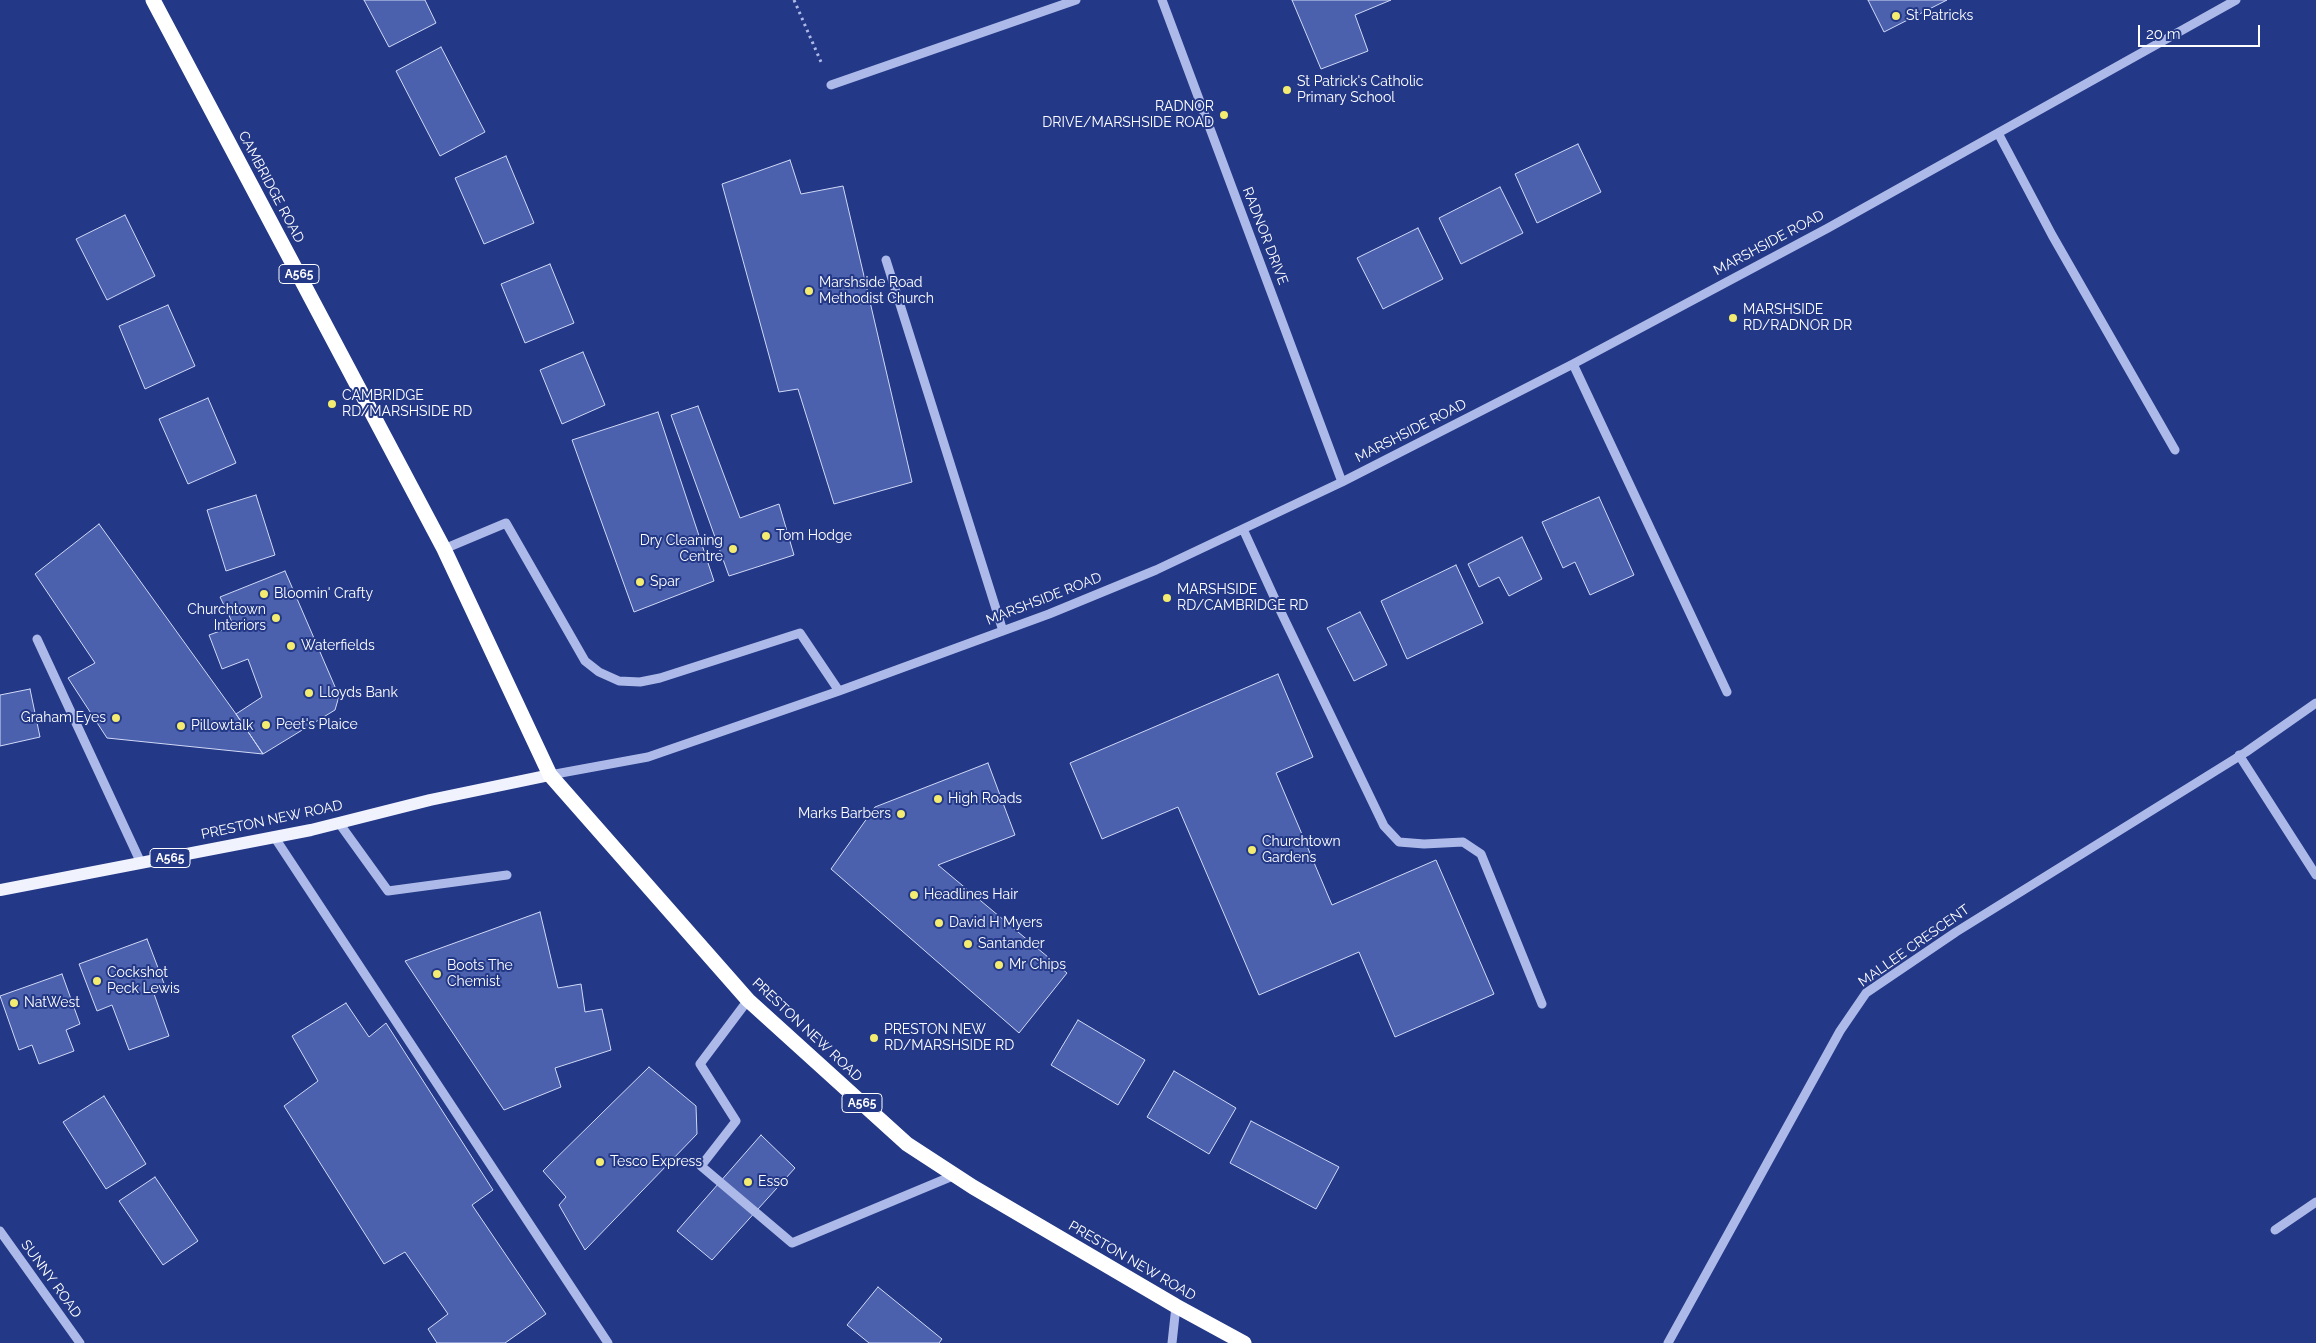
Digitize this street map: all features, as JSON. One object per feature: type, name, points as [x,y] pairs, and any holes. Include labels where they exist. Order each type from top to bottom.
[{"type":"highway","name":"CAMBRIDGE ROAD","points":[[153,0],[444,550]]},
{"type":"highway","name":"PRESTON NEW ROAD","points":[[444,550],[550,776],[748,1000],[907,1144],[955,1175],[1176,1306],[1244,1343]]},
{"type":"main road","name":"PRESTON NEW ROAD","points":[[0,890],[275,838],[430,800],[550,776]]},
{"type":"street","points":[[831,85],[1076,0]]},
{"type":"street","name":"RADNOR DRIVE","points":[[1162,0],[1342,482]]},
{"type":"street","name":"MARSHSIDE ROAD","points":[[550,776],[648,757],[840,691],[1003,631],[1156,570],[1342,482],[1573,364],[1836,223],[2236,0]]},
{"type":"street","points":[[1998,133],[2052,235],[2176,450]]},
{"type":"street","points":[[886,260],[1003,631]]},
{"type":"street","points":[[1573,364],[1727,692]]},
{"type":"street","points":[[444,550],[506,523],[585,661],[599,672],[619,681],[640,682],[660,678],[800,633],[840,691]]},
{"type":"street","points":[[1243,529],[1384,826],[1399,842],[1424,844],[1463,842],[1481,854],[1542,1004]]},
{"type":"street","points":[[37,640],[141,864]]},
{"type":"street","name":"MALLEE CRESCENT","points":[[1668,1343],[1840,1031],[1866,993],[1956,932],[2239,755],[2316,703]]},
{"type":"street","points":[[2239,755],[2316,876]]},
{"type":"street","points":[[339,823],[388,892],[507,875]]},
{"type":"street","points":[[275,838],[608,1343]]},
{"type":"street","points":[[748,1000],[700,1064],[736,1121],[701,1166],[792,1243],[955,1175]]},
{"type":"street","points":[[2275,1230],[2316,1202]]},
{"type":"street","name":"SUNNY ROAD","points":[[0,1231],[80,1343]]},
{"type":"street","points":[[1172,1343],[1176,1306]]},
{"type":"path","points":[[794,0],[831,85]]},
{"type":"building","points":[[364,0],[425,0],[436,23],[389,47]]},
{"type":"building","points":[[1292,0],[1391,0],[1355,15],[1368,51],[1321,69]]},
{"type":"building","name":"St Patricks","points":[[1868,0],[1947,0],[1884,32]]},
{"type":"building","points":[[441,47],[485,132],[440,156],[396,71]]},
{"type":"building","points":[[1578,144],[1601,192],[1537,223],[1515,174]]},
{"type":"building","points":[[506,156],[534,223],[484,244],[455,178]]},
{"type":"building","name":"Marshside Road Methodist Church","points":[[790,160],[801,194],[843,186],[912,482],[834,504],[798,389],[779,392],[722,184]]},
{"type":"building","points":[[1500,187],[1523,233],[1461,264],[1439,218]]},
{"type":"building","points":[[125,215],[155,276],[107,300],[76,239]]},
{"type":"building","points":[[1418,228],[1443,279],[1383,309],[1357,258]]},
{"type":"building","points":[[550,264],[574,323],[525,343],[501,284]]},
{"type":"building","points":[[168,305],[195,366],[145,389],[119,326]]},
{"type":"building","points":[[583,352],[605,405],[562,424],[540,370]]},
{"type":"building","points":[[208,398],[236,463],[188,484],[159,419]]},
{"type":"building","points":[[698,406],[740,518],[779,504],[794,555],[729,576],[671,415]]},
{"type":"building","points":[[658,412],[714,581],[634,612],[572,440]]},
{"type":"building","points":[[256,495],[275,555],[226,571],[207,510]]},
{"type":"building","points":[[1599,497],[1634,575],[1590,595],[1575,562],[1563,568],[1542,522]]},
{"type":"building","points":[[99,524],[263,754],[107,738],[68,678],[95,663],[35,574]]},
{"type":"building","points":[[1522,537],[1542,579],[1509,596],[1499,577],[1479,587],[1468,564]]},
{"type":"building","points":[[1456,565],[1483,623],[1407,659],[1381,601]]},
{"type":"building","points":[[285,571],[339,696],[335,710],[263,754],[236,714],[262,697],[248,659],[222,669],[209,635],[234,626],[220,597]]},
{"type":"building","points":[[1360,612],[1387,665],[1354,681],[1327,628]]},
{"type":"building","name":"Churchtown Gardens","points":[[1278,674],[1313,757],[1276,773],[1332,905],[1436,860],[1494,994],[1395,1037],[1359,952],[1259,995],[1178,807],[1102,839],[1070,763]]},
{"type":"building","points":[[30,689],[40,737],[0,746],[0,695]]},
{"type":"building","points":[[988,763],[1015,835],[938,865],[1067,973],[1019,1033],[831,869],[875,807]]},
{"type":"building","points":[[540,912],[558,988],[581,984],[585,1012],[602,1009],[611,1050],[555,1068],[561,1087],[504,1110],[405,961]]},
{"type":"building","points":[[147,939],[165,986],[153,991],[169,1036],[129,1050],[112,1005],[97,1011],[79,964]]},
{"type":"building","points":[[62,974],[80,1024],[66,1030],[74,1051],[39,1064],[32,1045],[19,1050],[0,996]]},
{"type":"building","points":[[346,1003],[369,1037],[386,1023],[493,1190],[472,1205],[546,1314],[505,1343],[437,1343],[428,1329],[448,1314],[405,1252],[384,1264],[284,1106],[318,1081],[292,1036]]},
{"type":"building","points":[[1078,1020],[1145,1060],[1118,1105],[1051,1065]]},
{"type":"building","points":[[649,1067],[696,1106],[697,1134],[585,1250],[559,1205],[566,1197],[543,1171]]},
{"type":"building","points":[[1174,1071],[1236,1108],[1209,1154],[1147,1117]]},
{"type":"building","points":[[104,1096],[146,1164],[106,1189],[63,1122]]},
{"type":"building","points":[[1251,1121],[1339,1167],[1316,1209],[1230,1163]]},
{"type":"building","points":[[761,1135],[795,1168],[712,1260],[677,1231]]},
{"type":"building","points":[[155,1177],[198,1241],[163,1265],[119,1201]]},
{"type":"building","points":[[878,1287],[942,1339],[939,1343],[869,1343],[847,1325]]},
{"type":"place","name":"St Patricks","points":[[1896,16]]},
{"type":"place","name":"St Patrick's Catholic Primary School","points":[[1287,90]]},
{"type":"place","name":"RADNOR DRIVE/MARSHSIDE ROAD","points":[[1224,115]]},
{"type":"place","name":"Marshside Road Methodist Church","points":[[809,291]]},
{"type":"place","name":"MARSHSIDE RD/RADNOR DR","points":[[1733,318]]},
{"type":"place","name":"CAMBRIDGE RD/MARSHSIDE RD","points":[[332,404]]},
{"type":"place","name":"Tom Hodge","points":[[766,536]]},
{"type":"place","name":"Dry Cleaning Centre","points":[[733,549]]},
{"type":"place","name":"Spar","points":[[640,582]]},
{"type":"place","name":"Bloomin' Crafty","points":[[264,594]]},
{"type":"place","name":"MARSHSIDE RD/CAMBRIDGE RD","points":[[1167,598]]},
{"type":"place","name":"Churchtown Interiors","points":[[276,618]]},
{"type":"place","name":"Waterfields","points":[[291,646]]},
{"type":"place","name":"Lloyds Bank","points":[[309,693]]},
{"type":"place","name":"Graham Eyes","points":[[116,718]]},
{"type":"place","name":"Peet's Plaice","points":[[266,725]]},
{"type":"place","name":"Pillowtalk","points":[[181,726]]},
{"type":"place","name":"High Roads","points":[[938,799]]},
{"type":"place","name":"Marks Barbers","points":[[901,814]]},
{"type":"place","name":"Churchtown Gardens","points":[[1252,850]]},
{"type":"place","name":"Headlines Hair","points":[[914,895]]},
{"type":"place","name":"David H Myers","points":[[939,923]]},
{"type":"place","name":"Santander","points":[[968,944]]},
{"type":"place","name":"Mr Chips","points":[[999,965]]},
{"type":"place","name":"Boots The Chemist","points":[[437,974]]},
{"type":"place","name":"Cockshot Peck Lewis","points":[[97,981]]},
{"type":"place","name":"NatWest","points":[[14,1003]]},
{"type":"place","name":"PRESTON NEW RD/MARSHSIDE RD","points":[[874,1038]]},
{"type":"place","name":"Tesco Express","points":[[600,1162]]},
{"type":"place","name":"Esso","points":[[748,1182]]}]
